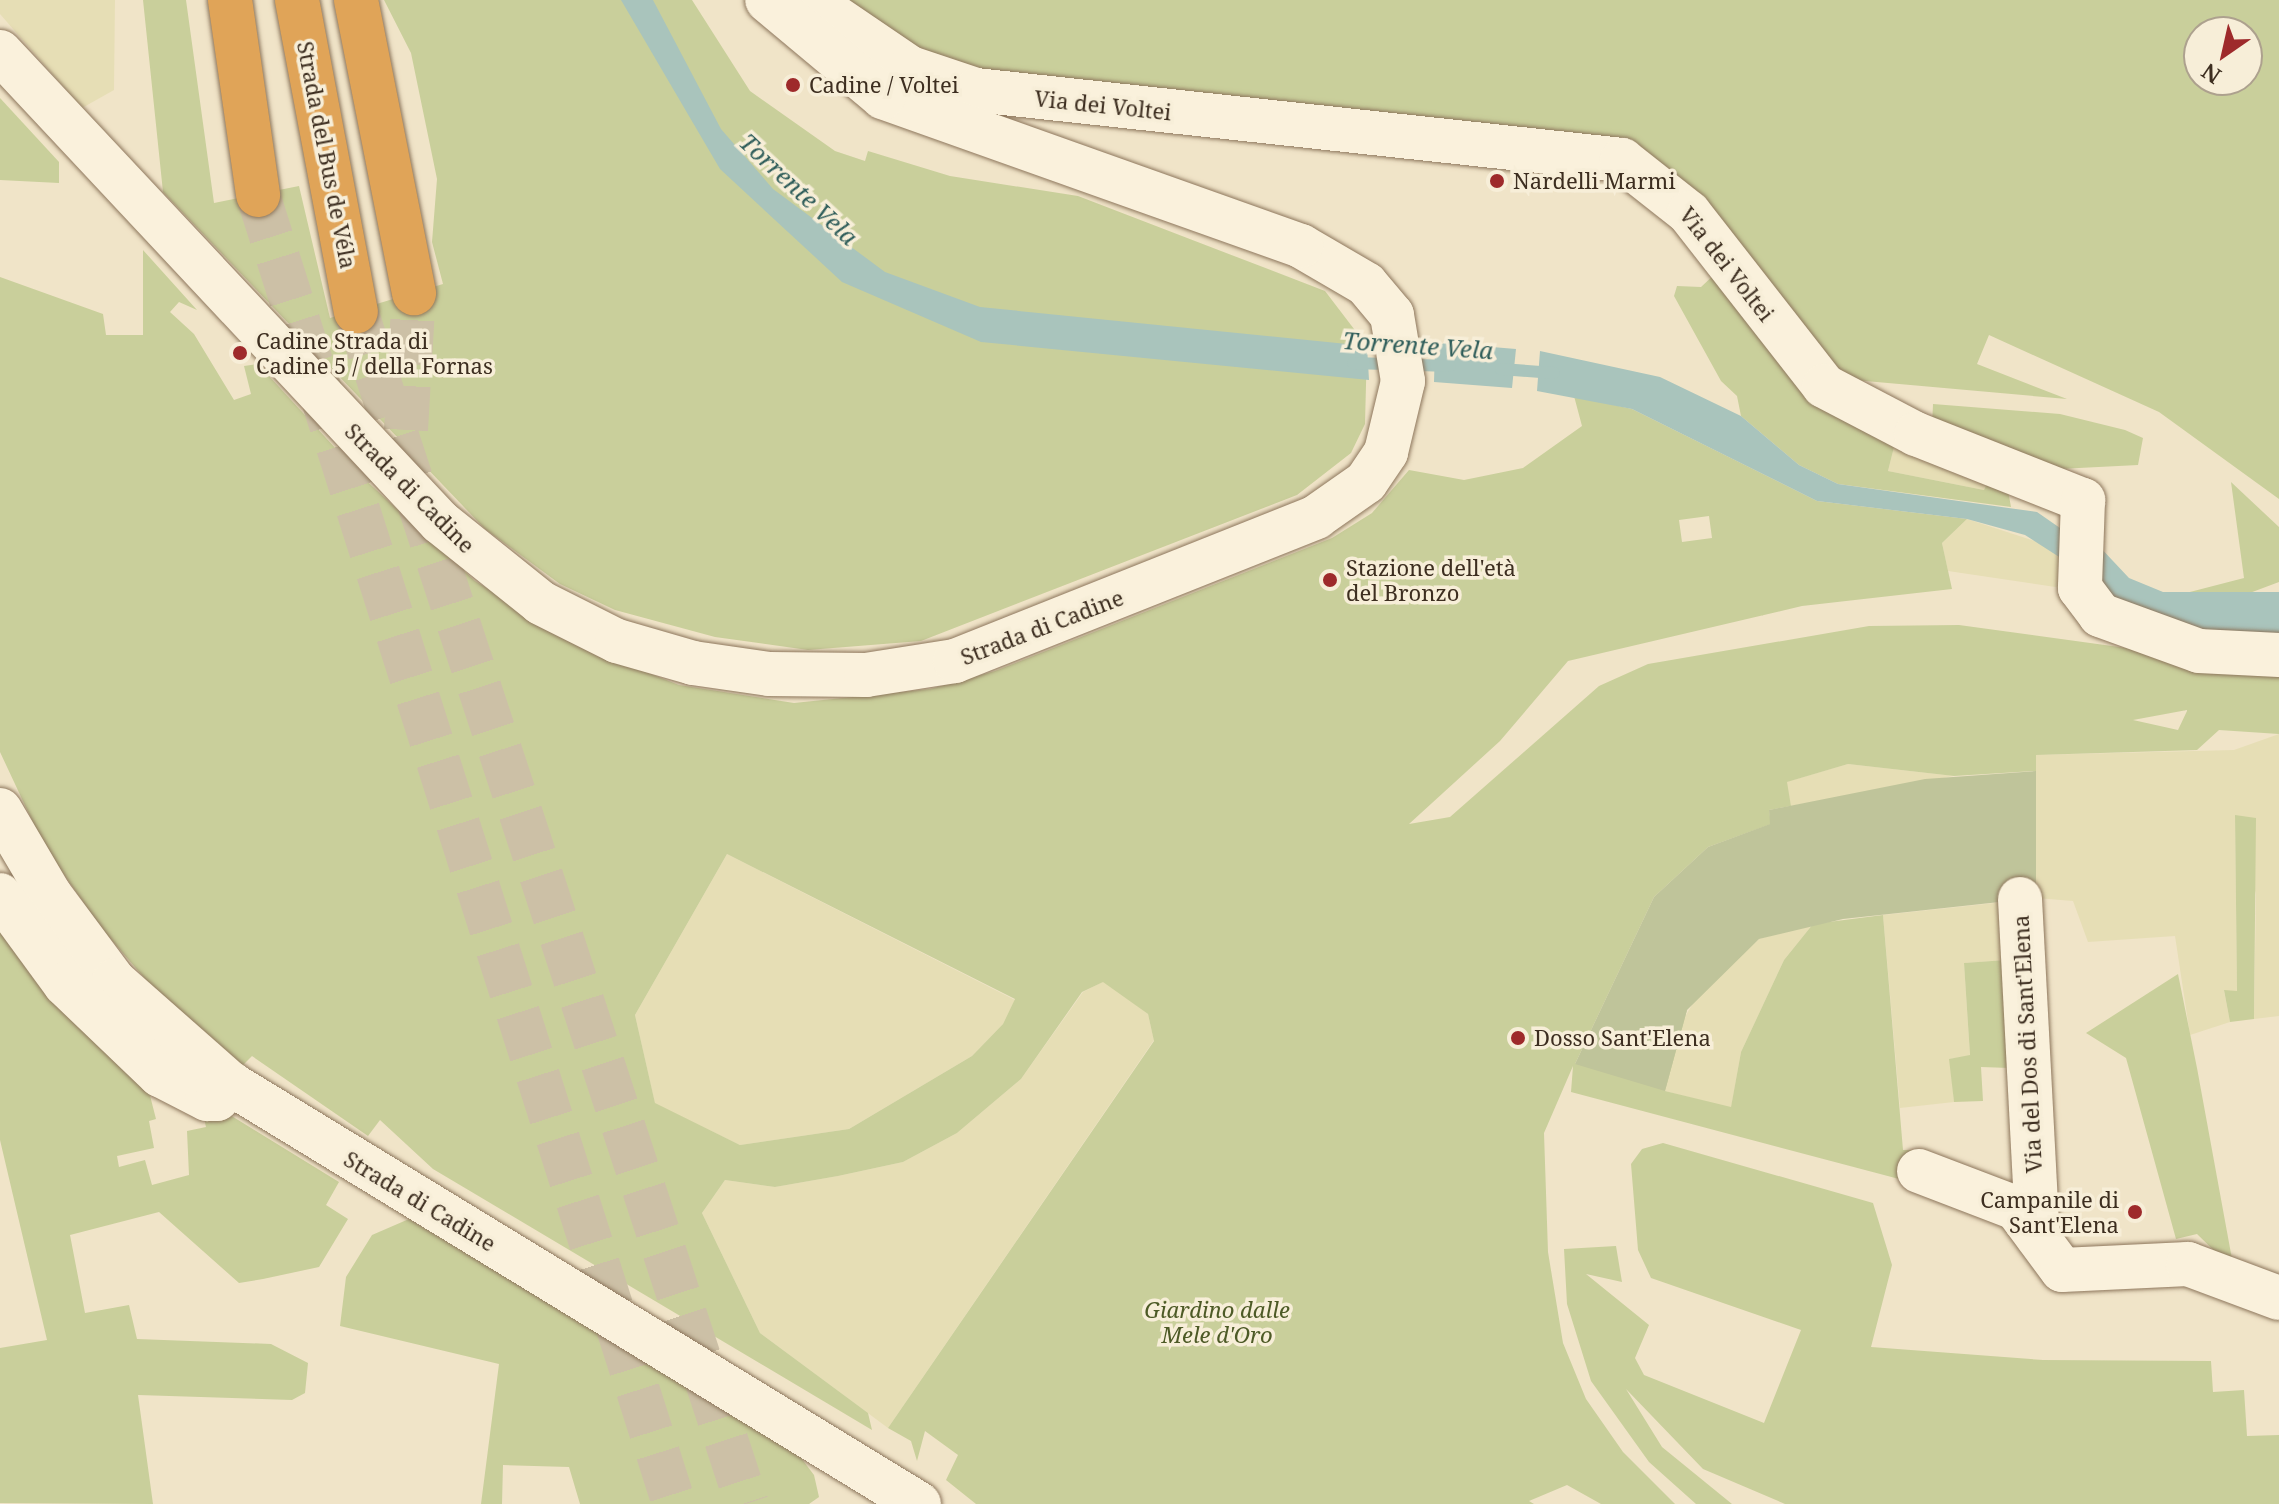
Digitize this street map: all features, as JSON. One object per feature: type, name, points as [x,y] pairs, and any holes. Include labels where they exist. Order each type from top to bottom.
[{"type":"highway","points":[[230,0],[258,195]]},
{"type":"highway","name":"Strada del Bus de Véla","points":[[297,0],[356,311]]},
{"type":"highway","points":[[356,0],[414,293]]},
{"type":"street","name":"Strada di Cadine","points":[[0,52],[440,522],[541,603],[617,641],[693,663],[866,675],[955,661],[1190,571],[1316,517],[1366,482],[1386,452],[1402,365],[1381,298],[1338,263],[883,97],[767,0]]},
{"type":"street","name":"Via dei Voltei","points":[[810,0],[910,68],[976,90],[1622,160],[1689,213],[1824,386],[1916,434],[2067,488],[2087,507],[2081,553],[2089,606],[2111,623],[2199,651],[2279,655]]},
{"type":"street","name":"Strada di Cadine","points":[[0,810],[50,895],[114,981],[231,1084],[919,1504]]},
{"type":"street","points":[[0,895],[65,984],[160,1075],[207,1099],[217,1099],[231,1084]]},
{"type":"street","name":"Via del Dos di Sant'Elena","points":[[2020,899],[2038,1237]]},
{"type":"street","points":[[1919,1171],[2016,1208],[2062,1270],[2188,1264],[2279,1298]]},
{"type":"shaded area","points":[[0,0],[115,0],[114,90],[82,108],[0,14]]},
{"type":"shaded area","points":[[1896,439],[1991,474],[1984,490],[1888,471]]},
{"type":"shaded area","points":[[1967,519],[2044,544],[2067,562],[2062,588],[1948,571],[1942,543]]},
{"type":"shaded area","points":[[2279,734],[2279,1016],[2254,1019],[2256,894],[2235,816],[2237,992],[2224,991],[2230,1022],[2190,1035],[2175,936],[2088,942],[2073,901],[2036,898],[2035,755],[2234,750]]},
{"type":"shaded area","points":[[1848,764],[1954,776],[1791,806],[1786,782]]},
{"type":"shaded area","points":[[727,854],[1015,1000],[1003,1024],[972,1056],[849,1129],[740,1145],[655,1104],[635,1015]]},
{"type":"shaded area","points":[[2004,902],[2006,960],[1964,963],[1970,1056],[1950,1059],[1954,1102],[1900,1108],[1883,915]]},
{"type":"shaded area","points":[[1813,924],[1784,960],[1741,1052],[1731,1108],[1665,1091],[1675,1034],[1700,991],[1759,939]]},
{"type":"shaded area","points":[[1104,981],[1148,1014],[1154,1040],[888,1428],[760,1333],[702,1213],[725,1180],[775,1187],[838,1176],[903,1162],[957,1133],[1021,1079],[1083,992]]},
{"type":"green space","points":[[143,0],[186,0],[214,203],[299,186],[330,318],[443,284],[432,242],[437,179],[411,53],[384,0],[692,0],[750,91],[835,151],[865,161],[868,151],[950,176],[1078,196],[1325,291],[1367,346],[1365,424],[1351,453],[1297,495],[921,641],[808,650],[715,637],[615,610],[560,584],[485,529],[163,192]]},
{"type":"green space","points":[[825,0],[2279,0],[2279,499],[2159,412],[1989,335],[1977,364],[2067,399],[1843,379],[1653,164],[962,77]]},
{"type":"green space","points":[[0,98],[59,162],[59,183],[0,180]]},
{"type":"green space","name":"Giardino dalle Mele d'Oro","points":[[143,250],[197,310],[179,302],[170,312],[194,334],[234,400],[251,394],[244,366],[258,364],[360,475],[475,581],[590,650],[679,685],[794,703],[930,689],[995,671],[1332,538],[1372,513],[1409,470],[1464,480],[1523,468],[1582,426],[1574,396],[1632,409],[1817,501],[1967,519],[1942,543],[1952,589],[1802,606],[1568,661],[1500,741],[1409,824],[1450,817],[1599,686],[1648,664],[1869,626],[1959,625],[2279,669],[2279,734],[2219,730],[2197,750],[2036,755],[2036,771],[1954,776],[1848,764],[1787,782],[1791,806],[1769,810],[1771,824],[1708,847],[1654,897],[1575,1064],[1687,1010],[1665,1091],[1731,1107],[1741,1052],[1784,960],[1813,924],[1883,915],[1903,1150],[1920,1150],[1918,1184],[1571,1092],[1573,1066],[1544,1133],[1548,1252],[1563,1343],[1586,1399],[1623,1452],[1675,1504],[1601,1504],[1567,1485],[1529,1501],[1534,1504],[976,1504],[946,1480],[958,1455],[925,1431],[917,1461],[911,1441],[888,1428],[1154,1041],[1148,1014],[1103,982],[1082,992],[1021,1079],[957,1133],[903,1162],[838,1176],[775,1187],[725,1180],[702,1213],[760,1333],[868,1413],[872,1430],[433,1169],[380,1120],[368,1136],[252,1056],[242,1066],[147,981],[102,929],[44,846],[0,752],[0,277],[103,314],[106,335],[143,335]],"holes":[[[1709,516],[1712,538],[1682,542],[1679,520]],[[2187,710],[2178,730],[2133,720]],[[727,854],[1015,999],[1003,1024],[972,1056],[849,1129],[740,1145],[655,1103],[635,1015]]]},
{"type":"green space","points":[[1716,273],[1896,439],[1888,471],[1984,490],[1991,474],[2006,480],[2011,507],[1838,484],[1799,465],[1741,416],[1737,396],[1721,381],[1674,296],[1677,286],[1701,287]]},
{"type":"green space","points":[[1933,404],[2060,414],[2125,430],[2143,438],[2138,465],[2059,469],[1932,427]]},
{"type":"green space","points":[[2231,482],[2279,527],[2279,582],[2247,594],[2186,593],[2244,578]]},
{"type":"green space","points":[[2036,771],[2036,898],[1843,919],[1759,939],[1687,1010],[1665,1091],[1575,1064],[1654,897],[1708,847],[1770,824],[1769,810],[1925,779]]},
{"type":"green space","points":[[2235,815],[2256,818],[2254,1019],[2230,1022],[2224,990],[2237,991]]},
{"type":"green space","points":[[0,914],[145,1076],[156,1119],[149,1121],[154,1148],[117,1156],[119,1167],[145,1160],[152,1185],[189,1175],[187,1131],[206,1127],[202,1109],[230,1115],[339,1182],[326,1205],[348,1219],[319,1267],[263,1279],[239,1283],[159,1212],[70,1235],[85,1313],[129,1305],[137,1339],[271,1344],[308,1363],[305,1393],[292,1400],[138,1395],[153,1504],[0,1503],[0,1348],[47,1340],[0,1140]]},
{"type":"green space","points":[[2006,960],[2010,1068],[1981,1067],[1983,1101],[1954,1102],[1949,1059],[1970,1055],[1964,963]]},
{"type":"green space","points":[[2178,974],[2234,1270],[2197,1234],[2176,1239],[2126,1058],[2086,1033]]},
{"type":"green space","points":[[1663,1143],[1873,1203],[1892,1265],[1871,1347],[2043,1360],[2211,1361],[2213,1392],[2244,1390],[2247,1436],[2279,1435],[2279,1504],[1785,1504],[1703,1469],[1626,1389],[1662,1447],[1732,1504],[1696,1504],[1649,1462],[1591,1381],[1567,1304],[1564,1249],[1616,1246],[1622,1282],[1586,1274],[1649,1325],[1635,1358],[1644,1375],[1764,1423],[1801,1330],[1651,1278],[1638,1250],[1631,1164],[1642,1149]]},
{"type":"green space","points":[[409,1219],[795,1450],[814,1475],[819,1497],[809,1504],[580,1504],[569,1467],[503,1465],[502,1504],[481,1504],[499,1364],[340,1326],[346,1277],[372,1235]]},
{"type":"water","points":[[621,0],[653,0],[721,129],[773,189],[885,272],[980,307],[1367,346],[1369,380],[981,342],[842,282],[720,169]]},
{"type":"water","points":[[1444,343],[1516,349],[1512,388],[1434,382],[1435,348]]},
{"type":"water","points":[[1540,351],[1660,377],[1741,416],[1799,465],[1838,484],[2037,512],[2073,537],[2067,562],[2025,535],[1967,519],[1817,501],[1632,409],[1537,391]]},
{"type":"water","points":[[2097,544],[2129,578],[2163,592],[2279,592],[2279,646],[2149,625],[2099,588]]},
{"type":"waterway","name":"Torrente Vela","points":[[1353,363],[1450,366]]},
{"type":"waterway","name":"Torrente Vela","points":[[1501,369],[1554,373]]},
{"type":"tunnel","points":[[258,195],[674,1504]]},
{"type":"tunnel","points":[[406,430],[414,293]]},
{"type":"tunnel","points":[[356,311],[747,1504]]},
{"type":"place","name":"Cadine / Voltei","points":[[793,85]]},
{"type":"place","name":"Nardelli Marmi","points":[[1497,181]]},
{"type":"place","name":"Cadine Strada di Cadine 5 / della Fornas","points":[[240,353]]},
{"type":"place","name":"Stazione dell'età del Bronzo","points":[[1330,580]]},
{"type":"place","name":"Dosso Sant'Elena","points":[[1518,1038]]},
{"type":"place","name":"Campanile di Sant'Elena","points":[[2135,1212]]}]
